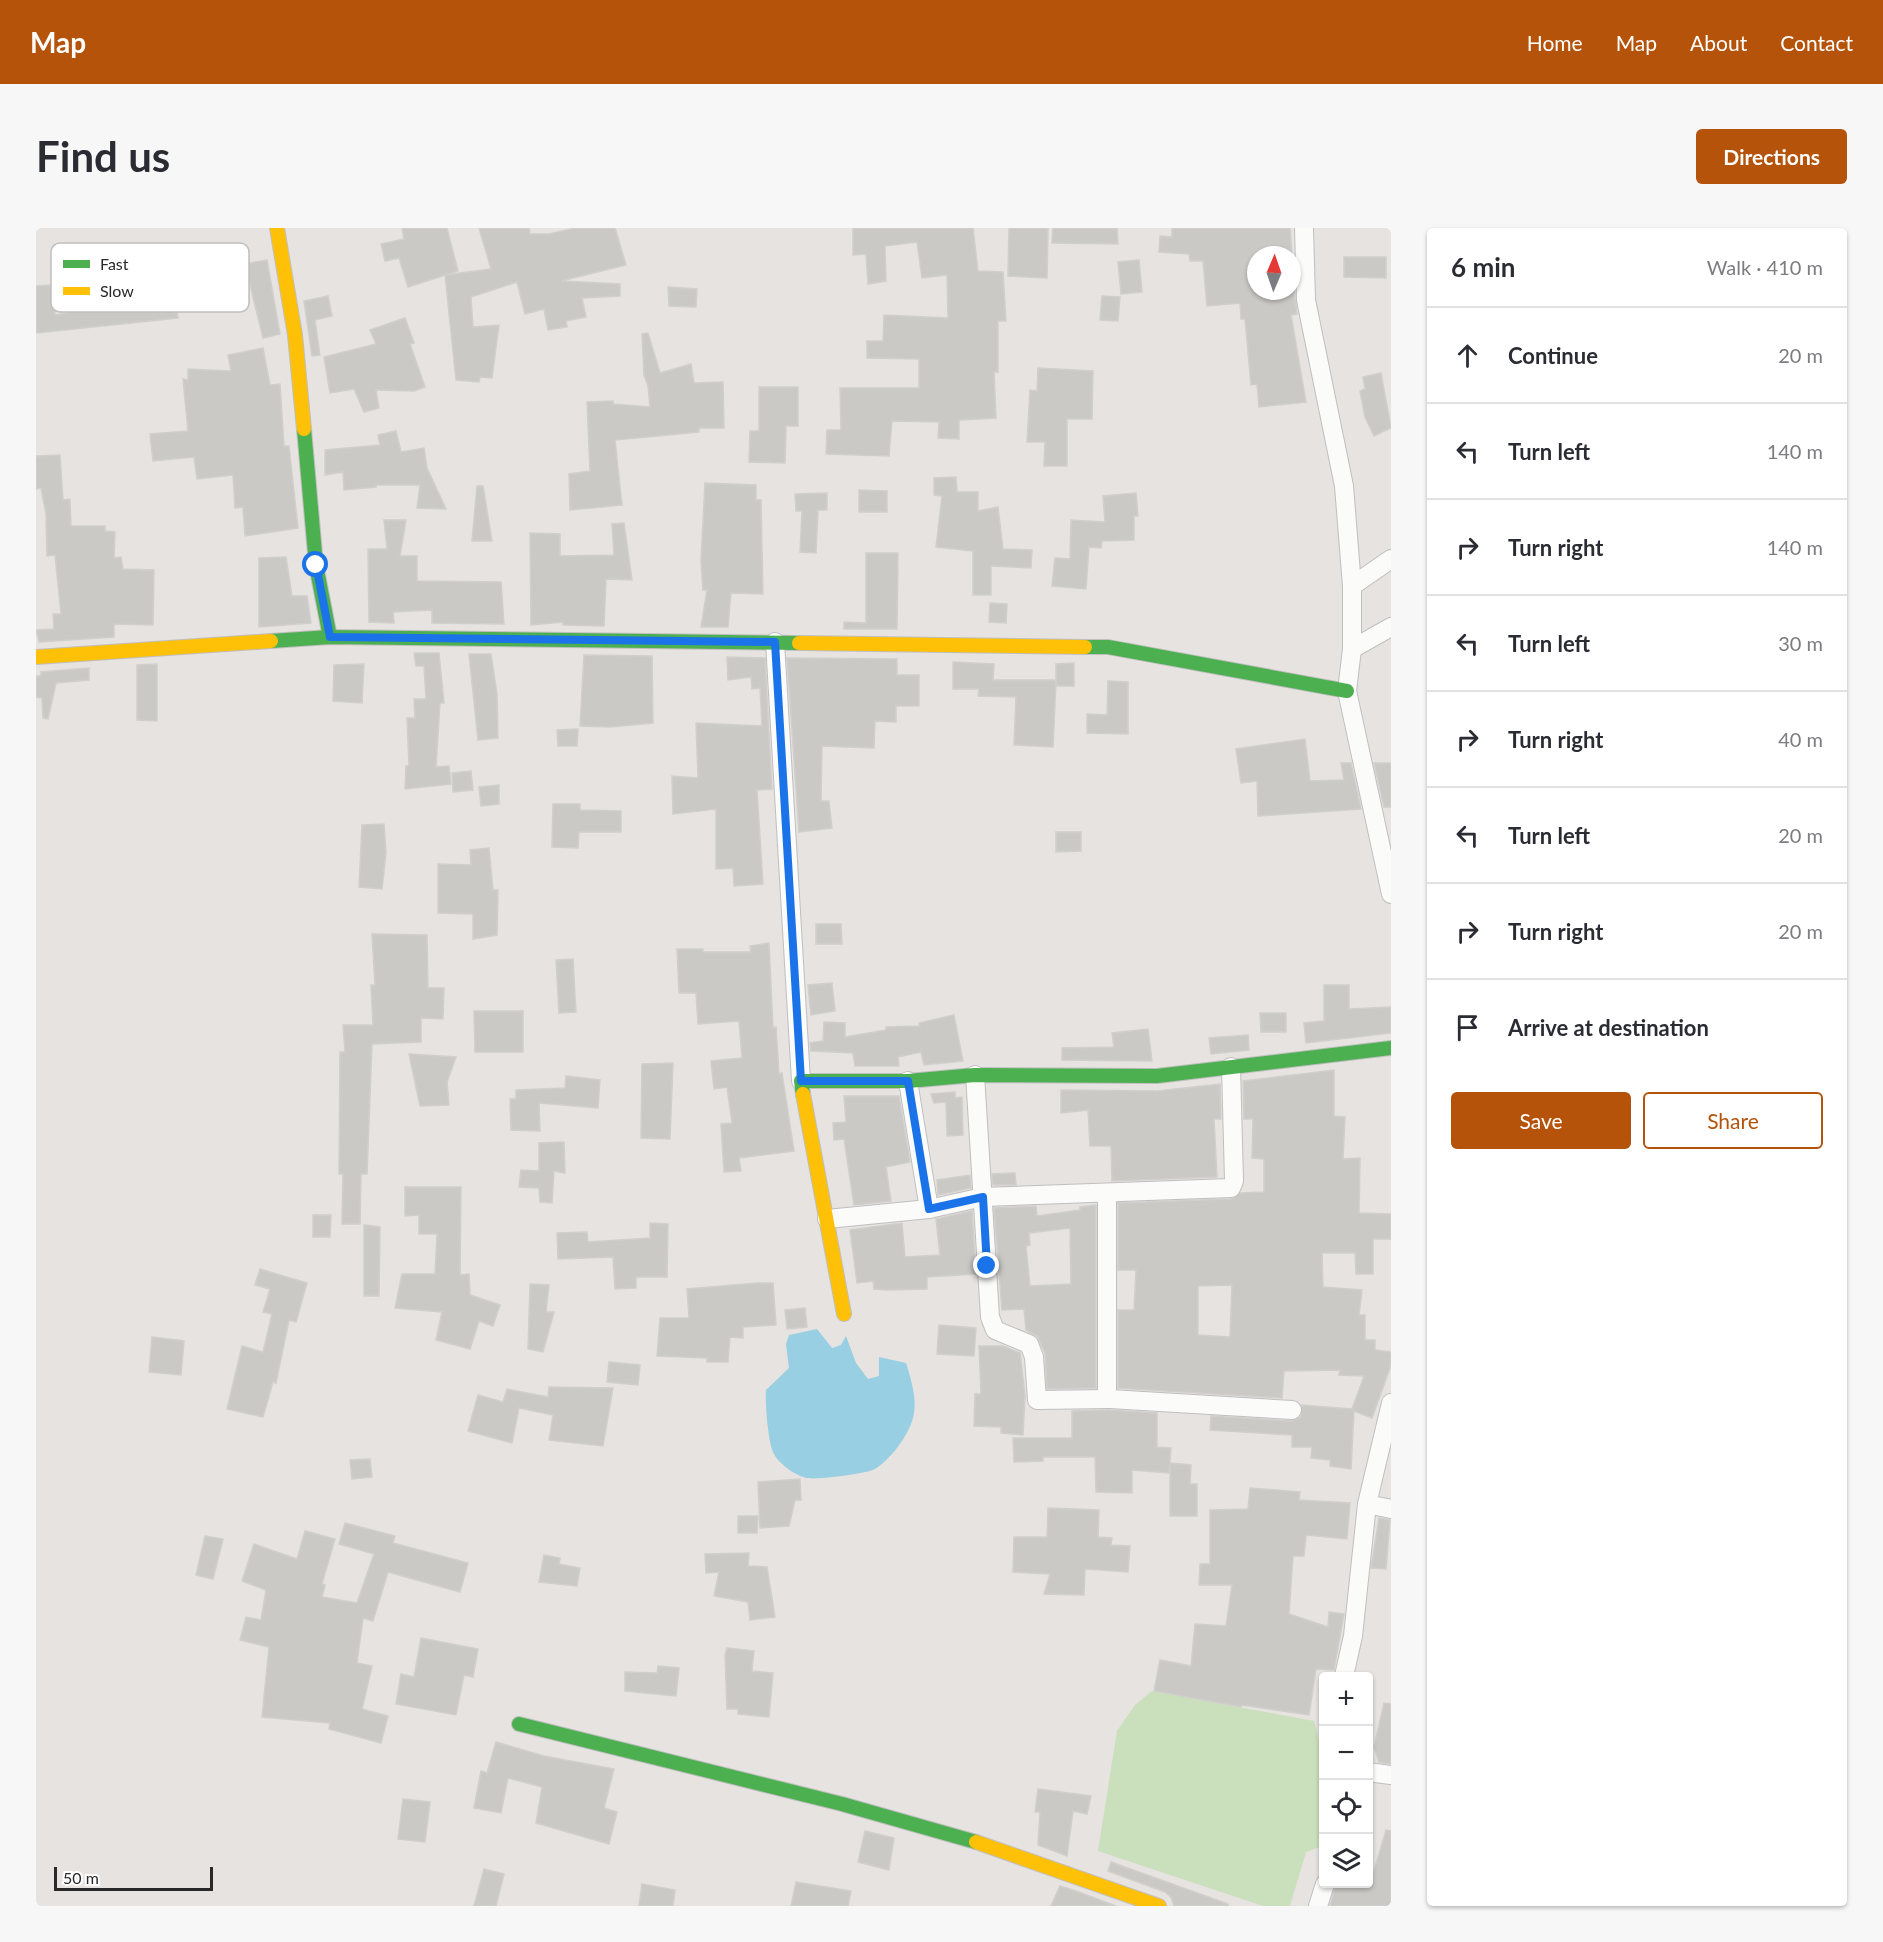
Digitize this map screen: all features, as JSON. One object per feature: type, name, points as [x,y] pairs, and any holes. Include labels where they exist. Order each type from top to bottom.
[{"type":"street","points":[[277,228],[295,335],[316,565],[330,637]]},
{"type":"street","points":[[1304,228],[1306,300],[1344,486],[1352,586],[1352,650],[1347,691],[1391,894]]},
{"type":"street","points":[[1352,586],[1391,559]]},
{"type":"street","points":[[1352,650],[1391,627]]},
{"type":"street","points":[[36,657],[330,637],[1108,647],[1347,691]]},
{"type":"street","points":[[775,642],[801,1081],[844,1314]]},
{"type":"street","points":[[801,1081],[908,1081],[975,1075],[1156,1076],[1391,1048]]},
{"type":"street","points":[[827,1219],[929,1209],[983,1197],[1231,1188],[1234,1181],[1232,1067]]},
{"type":"street","points":[[975,1075],[990,1317],[995,1330],[1029,1344],[1034,1357],[1035,1398],[1037,1400],[1110,1399],[1292,1410]]},
{"type":"street","points":[[908,1081],[929,1209]]},
{"type":"street","points":[[1107,1194],[1106,1390],[1110,1399]]},
{"type":"street","points":[[1345,1672],[1353,1636],[1367,1504],[1391,1403]]},
{"type":"street","points":[[1367,1504],[1391,1509]]},
{"type":"street","points":[[519,1724],[912,1821],[1098,1881],[1159,1906]]},
{"type":"street","points":[[1373,1773],[1391,1775]]},
{"type":"street","points":[[1318,1906],[1324,1888]]},
{"type":"green space","points":[[1152,1691],[1314,1721],[1319,1740],[1319,1847],[1306,1852],[1290,1906],[1263,1906],[1098,1851],[1117,1731],[1135,1705]]},
{"type":"water","points":[[817,1329],[832,1348],[841,1345],[846,1336],[856,1363],[868,1379],[879,1376],[879,1357],[906,1363],[914,1397],[913,1418],[898,1446],[875,1469],[841,1476],[807,1478],[788,1469],[774,1454],[769,1432],[766,1390],[789,1368],[786,1344],[789,1335]]},
{"type":"building","points":[[402,228],[447,228],[458,271],[408,287],[399,258],[385,261],[381,244],[404,239]]},
{"type":"building","points":[[479,228],[529,228],[530,234],[549,234],[575,228],[615,228],[626,265],[561,281],[620,284],[620,296],[582,298],[586,317],[566,321],[567,327],[548,330],[544,309],[525,314],[517,282],[471,297],[473,327],[499,325],[492,378],[480,377],[479,382],[456,380],[445,275],[491,269]]},
{"type":"building","points":[[853,228],[973,228],[978,271],[1003,272],[1006,321],[998,321],[998,372],[994,372],[996,418],[959,420],[959,439],[938,438],[939,422],[892,421],[889,456],[826,454],[827,430],[841,430],[840,388],[919,388],[919,359],[867,358],[867,341],[883,341],[884,315],[948,318],[947,275],[922,278],[917,242],[885,246],[886,281],[868,284],[866,254],[853,255]]},
{"type":"building","points":[[1009,228],[1048,228],[1047,278],[1008,276]]},
{"type":"building","points":[[1053,228],[1117,228],[1118,244],[1052,243]]},
{"type":"building","points":[[1172,228],[1290,228],[1291,246],[1247,246],[1247,300],[1295,300],[1297,314],[1291,315],[1306,402],[1259,407],[1257,384],[1251,385],[1245,319],[1241,319],[1240,303],[1207,306],[1203,261],[1190,261],[1189,254],[1159,252],[1160,236],[1172,237]]},
{"type":"building","points":[[1344,257],[1386,257],[1386,278],[1344,277]]},
{"type":"building","points":[[267,260],[280,334],[263,338],[249,280],[249,263]]},
{"type":"building","points":[[1139,260],[1142,292],[1121,294],[1118,262]]},
{"type":"building","points":[[51,285],[51,312],[55,312],[55,315],[71,312],[177,312],[178,318],[36,333],[36,286]]},
{"type":"building","points":[[668,287],[697,289],[696,307],[669,306]]},
{"type":"building","points":[[328,296],[332,316],[315,320],[320,355],[312,356],[304,301]]},
{"type":"building","points":[[1102,296],[1120,297],[1118,321],[1100,320]]},
{"type":"building","points":[[405,318],[414,343],[410,344],[425,387],[414,391],[376,390],[379,408],[364,412],[354,389],[330,393],[324,357],[376,344],[370,330]]},
{"type":"building","points":[[648,333],[660,373],[691,364],[694,383],[723,382],[724,428],[699,428],[699,432],[615,440],[622,505],[570,510],[569,474],[590,471],[587,402],[613,401],[613,404],[650,407],[648,386],[644,375],[642,334]]},
{"type":"building","points":[[263,348],[270,385],[280,384],[284,446],[289,446],[298,528],[245,536],[243,507],[235,508],[233,475],[197,479],[194,457],[153,461],[150,434],[188,431],[183,379],[188,380],[188,369],[231,371],[228,355]]},
{"type":"building","points":[[1038,368],[1093,371],[1092,419],[1067,419],[1067,466],[1044,466],[1045,442],[1027,442],[1030,390],[1037,391]]},
{"type":"building","points":[[1381,373],[1391,428],[1374,436],[1365,417],[1360,391],[1365,389],[1363,377]]},
{"type":"building","points":[[759,387],[798,387],[798,426],[786,426],[785,463],[749,462],[750,431],[759,431]]},
{"type":"building","points":[[396,431],[401,452],[424,448],[427,468],[446,509],[417,508],[420,485],[376,485],[376,487],[344,490],[343,472],[325,475],[325,450],[380,445],[378,435]]},
{"type":"building","points":[[60,455],[63,500],[70,499],[71,526],[105,526],[105,531],[115,532],[114,558],[121,557],[123,569],[154,570],[153,625],[114,624],[114,637],[39,642],[36,630],[54,629],[53,614],[61,614],[55,555],[47,556],[46,514],[41,488],[36,489],[36,456]]},
{"type":"building","points":[[956,477],[957,492],[978,492],[978,511],[998,507],[1003,549],[1032,550],[1031,568],[991,566],[991,595],[973,595],[973,551],[936,547],[942,496],[934,495],[934,478]]},
{"type":"building","points":[[705,483],[756,485],[756,500],[761,500],[763,594],[731,593],[728,627],[701,627],[707,590],[703,590],[701,561]]},
{"type":"building","points":[[477,486],[483,486],[492,541],[472,541]]},
{"type":"building","points":[[859,490],[887,491],[887,512],[859,512]]},
{"type":"building","points":[[827,493],[827,510],[818,510],[816,553],[800,552],[802,511],[796,511],[795,494]]},
{"type":"building","points":[[1136,493],[1138,516],[1134,516],[1134,540],[1102,541],[1101,548],[1089,547],[1086,589],[1052,586],[1055,558],[1070,559],[1071,520],[1105,522],[1103,496]]},
{"type":"building","points":[[384,520],[406,520],[400,556],[417,556],[417,581],[501,582],[504,624],[432,623],[432,610],[393,612],[394,623],[369,622],[368,549],[387,549]]},
{"type":"building","points":[[624,523],[632,580],[606,579],[604,626],[563,625],[563,622],[531,625],[530,533],[560,534],[560,556],[614,555],[612,524]]},
{"type":"building","points":[[866,553],[898,553],[897,629],[844,629],[844,622],[866,623]]},
{"type":"building","points":[[286,557],[292,596],[307,596],[311,623],[259,627],[259,558]]},
{"type":"building","points":[[990,603],[1007,604],[1006,623],[989,622]]},
{"type":"building","points":[[414,653],[439,653],[444,703],[440,703],[436,767],[449,766],[451,784],[405,789],[406,766],[409,766],[407,718],[415,718],[414,699],[426,699],[424,666],[416,666]]},
{"type":"building","points":[[469,654],[491,654],[497,694],[498,738],[478,740]]},
{"type":"building","points":[[584,655],[652,656],[653,723],[610,727],[580,726]]},
{"type":"building","points":[[727,657],[765,658],[772,789],[757,790],[763,884],[734,886],[733,868],[716,869],[716,809],[673,814],[672,776],[698,778],[696,723],[762,726],[760,688],[752,689],[751,677],[728,680]]},
{"type":"building","points":[[787,658],[897,659],[897,675],[919,675],[919,706],[896,706],[896,722],[875,721],[874,748],[822,746],[821,801],[829,801],[832,828],[799,832]]},
{"type":"building","points":[[953,662],[994,664],[993,680],[1056,680],[1053,747],[1014,745],[1016,697],[978,696],[979,689],[953,689]]},
{"type":"building","points":[[1074,663],[1074,686],[1056,686],[1056,664]]},
{"type":"building","points":[[157,664],[157,721],[137,720],[137,665]]},
{"type":"building","points":[[364,664],[362,703],[333,701],[334,665]]},
{"type":"building","points":[[89,668],[89,680],[56,683],[48,719],[43,718],[42,698],[36,697],[36,676],[41,676],[41,672]]},
{"type":"building","points":[[1108,681],[1128,682],[1128,734],[1087,733],[1087,714],[1107,715]]},
{"type":"building","points":[[578,729],[577,746],[558,746],[557,730]]},
{"type":"building","points":[[1305,739],[1310,781],[1344,780],[1341,763],[1351,763],[1361,809],[1258,816],[1257,781],[1241,783],[1236,749]]},
{"type":"building","points":[[1374,763],[1391,763],[1391,807],[1384,807]]},
{"type":"building","points":[[471,771],[473,790],[453,792],[452,773]]},
{"type":"building","points":[[499,785],[499,804],[481,806],[479,787]]},
{"type":"building","points":[[553,804],[580,804],[580,810],[621,811],[621,832],[579,832],[578,848],[552,847]]},
{"type":"building","points":[[384,824],[386,853],[382,889],[359,887],[362,825]]},
{"type":"building","points":[[1056,832],[1081,832],[1081,851],[1056,852]]},
{"type":"building","points":[[489,848],[493,890],[498,890],[497,935],[473,939],[473,914],[438,913],[438,864],[471,865],[470,850]]},
{"type":"building","points":[[816,924],[841,924],[842,944],[816,944]]},
{"type":"building","points":[[372,934],[427,935],[428,988],[444,988],[443,1019],[421,1018],[421,1042],[372,1044],[367,1174],[361,1174],[360,1224],[342,1224],[343,1174],[339,1174],[340,1052],[345,1052],[343,1025],[373,1025],[371,985],[375,985]]},
{"type":"building","points":[[769,943],[773,1028],[776,1027],[779,1074],[782,1073],[794,1151],[739,1158],[741,1171],[724,1172],[721,1124],[732,1123],[727,1087],[714,1089],[711,1061],[742,1058],[739,1021],[698,1024],[696,993],[679,993],[677,949],[703,949],[703,952],[751,952],[750,946]]},
{"type":"building","points":[[573,959],[576,1012],[559,1013],[556,960]]},
{"type":"building","points":[[832,983],[835,1011],[811,1015],[808,985]]},
{"type":"building","points":[[1324,985],[1349,985],[1349,1009],[1391,1007],[1391,1033],[1306,1043],[1304,1023],[1324,1021]]},
{"type":"building","points":[[474,1011],[523,1011],[523,1052],[475,1052]]},
{"type":"building","points":[[1260,1013],[1286,1013],[1286,1032],[1261,1032]]},
{"type":"building","points":[[954,1015],[963,1061],[924,1065],[921,1052],[898,1057],[899,1066],[855,1066],[853,1053],[811,1051],[810,1043],[823,1041],[824,1022],[845,1023],[845,1037],[886,1030],[886,1027],[920,1026],[919,1023]]},
{"type":"building","points":[[1148,1029],[1152,1061],[1062,1060],[1062,1048],[1114,1047],[1112,1033]]},
{"type":"building","points":[[1248,1035],[1249,1050],[1211,1054],[1209,1038]]},
{"type":"building","points":[[409,1054],[456,1057],[447,1082],[449,1105],[420,1106]]},
{"type":"building","points":[[673,1063],[670,1139],[641,1138],[642,1064]]},
{"type":"building","points":[[1334,1070],[1334,1116],[1345,1117],[1343,1159],[1360,1158],[1359,1213],[1391,1214],[1391,1239],[1373,1239],[1373,1274],[1356,1274],[1355,1253],[1322,1253],[1323,1287],[1362,1290],[1359,1315],[1365,1315],[1365,1340],[1375,1340],[1375,1350],[1391,1352],[1390,1368],[1372,1418],[1354,1411],[1351,1469],[1330,1466],[1330,1460],[1311,1458],[1312,1447],[1292,1447],[1292,1435],[1210,1430],[1211,1416],[1291,1421],[1301,1417],[1302,1405],[1352,1409],[1364,1376],[1339,1375],[1340,1370],[1284,1371],[1282,1398],[1118,1388],[1118,1310],[1134,1310],[1136,1270],[1118,1270],[1118,1203],[1231,1199],[1241,1193],[1264,1192],[1264,1159],[1252,1158],[1253,1119],[1244,1119],[1243,1081]],"holes":[[[1232,1285],[1230,1337],[1198,1335],[1198,1286]]]},
{"type":"building","points":[[566,1076],[600,1080],[598,1108],[539,1103],[540,1131],[511,1130],[510,1099],[516,1099],[516,1090],[565,1088]]},
{"type":"building","points":[[1220,1084],[1221,1119],[1214,1119],[1217,1177],[1112,1181],[1111,1146],[1090,1146],[1088,1110],[1061,1113],[1061,1090],[1157,1091]]},
{"type":"building","points":[[955,1092],[955,1098],[962,1097],[963,1135],[947,1136],[946,1102],[934,1103],[931,1094]]},
{"type":"building","points":[[844,1096],[899,1096],[910,1162],[886,1167],[891,1201],[854,1205],[844,1139],[834,1140],[833,1123],[846,1122]]},
{"type":"building","points":[[564,1142],[565,1173],[554,1171],[552,1203],[540,1202],[539,1188],[519,1187],[521,1170],[539,1171],[539,1143]]},
{"type":"building","points":[[1015,1173],[1016,1185],[993,1185],[992,1174]]},
{"type":"building","points":[[970,1175],[971,1188],[938,1195],[937,1180]]},
{"type":"building","points":[[405,1187],[461,1187],[460,1275],[469,1274],[470,1295],[500,1305],[493,1326],[479,1321],[470,1349],[436,1340],[442,1312],[395,1308],[402,1274],[435,1274],[437,1234],[419,1234],[419,1215],[405,1216]]},
{"type":"building","points":[[1096,1205],[1096,1388],[1047,1389],[1045,1353],[1037,1336],[1026,1330],[1024,1309],[1002,1310],[994,1208],[1036,1206],[1037,1216],[1080,1210],[1080,1207]],"holes":[[[1070,1228],[1071,1284],[1030,1286],[1026,1246],[1030,1245],[1029,1233]]]},
{"type":"building","points":[[972,1211],[976,1274],[927,1277],[927,1289],[874,1289],[873,1281],[857,1283],[850,1230],[902,1223],[905,1257],[940,1255],[936,1219]]},
{"type":"building","points":[[313,1215],[331,1215],[330,1237],[313,1237]]},
{"type":"building","points":[[650,1223],[668,1224],[667,1277],[636,1277],[636,1288],[615,1289],[613,1257],[558,1259],[557,1233],[587,1232],[588,1242],[650,1238]]},
{"type":"building","points":[[364,1225],[380,1227],[379,1296],[364,1296]]},
{"type":"building","points":[[260,1269],[307,1283],[296,1322],[289,1320],[276,1383],[273,1382],[263,1417],[227,1409],[242,1346],[263,1352],[272,1314],[263,1312],[270,1289],[255,1285]]},
{"type":"building","points":[[773,1283],[776,1325],[743,1327],[743,1338],[730,1337],[728,1362],[707,1362],[707,1358],[657,1356],[660,1318],[689,1318],[687,1289]]},
{"type":"building","points":[[530,1284],[549,1285],[546,1312],[554,1312],[543,1352],[528,1349]]},
{"type":"building","points":[[805,1308],[807,1327],[787,1329],[785,1310]]},
{"type":"building","points":[[939,1325],[976,1328],[974,1356],[937,1354]]},
{"type":"building","points":[[152,1337],[184,1341],[181,1375],[149,1372]]},
{"type":"building","points":[[979,1346],[1003,1346],[1020,1353],[1025,1395],[1023,1435],[1001,1433],[1001,1427],[974,1426],[975,1394],[981,1394]]},
{"type":"building","points":[[609,1362],[640,1365],[638,1385],[607,1382]]},
{"type":"building","points":[[549,1387],[613,1388],[603,1446],[549,1440],[553,1415],[519,1408],[512,1443],[468,1431],[478,1395],[503,1402],[507,1389],[548,1397]]},
{"type":"building","points":[[1110,1410],[1157,1413],[1157,1447],[1171,1448],[1169,1473],[1132,1470],[1132,1493],[1096,1492],[1095,1457],[1043,1457],[1043,1461],[1014,1462],[1013,1438],[1072,1438],[1072,1411]]},
{"type":"building","points":[[370,1459],[372,1477],[352,1479],[350,1460]]},
{"type":"building","points":[[1170,1463],[1191,1465],[1190,1484],[1197,1484],[1197,1516],[1170,1516]]},
{"type":"building","points":[[800,1479],[801,1500],[795,1500],[789,1526],[760,1528],[758,1482]]},
{"type":"building","points":[[1250,1488],[1300,1492],[1299,1500],[1350,1503],[1347,1539],[1306,1535],[1304,1556],[1293,1556],[1289,1614],[1328,1627],[1329,1612],[1344,1614],[1334,1670],[1316,1669],[1309,1715],[1242,1705],[1241,1707],[1154,1691],[1160,1660],[1191,1666],[1195,1624],[1226,1626],[1232,1585],[1199,1585],[1200,1564],[1210,1564],[1210,1510],[1248,1509]]},
{"type":"building","points":[[1048,1508],[1099,1510],[1098,1537],[1112,1538],[1111,1545],[1130,1546],[1128,1572],[1085,1569],[1084,1595],[1044,1594],[1050,1574],[1013,1572],[1014,1537],[1047,1537]]},
{"type":"building","points":[[738,1516],[758,1516],[757,1533],[738,1533]]},
{"type":"building","points":[[1379,1518],[1390,1520],[1386,1569],[1371,1568]]},
{"type":"building","points":[[345,1523],[395,1536],[393,1543],[468,1563],[460,1592],[388,1572],[373,1621],[363,1618],[357,1663],[372,1666],[362,1709],[388,1716],[381,1743],[329,1729],[330,1723],[262,1717],[269,1647],[240,1640],[246,1617],[261,1620],[266,1590],[242,1581],[254,1544],[297,1559],[305,1531],[335,1539],[322,1584],[325,1585],[322,1597],[357,1603],[374,1554],[339,1544]]},
{"type":"building","points":[[205,1536],[223,1539],[213,1579],[196,1575]]},
{"type":"building","points":[[749,1553],[748,1566],[767,1567],[775,1617],[750,1620],[748,1602],[714,1596],[719,1572],[706,1573],[705,1554]]},
{"type":"building","points":[[544,1555],[560,1558],[559,1564],[580,1568],[577,1586],[539,1582]]},
{"type":"building","points":[[421,1638],[478,1649],[473,1677],[464,1675],[456,1715],[396,1704],[401,1674],[414,1677]]},
{"type":"building","points":[[727,1648],[754,1651],[752,1671],[773,1673],[769,1717],[738,1714],[738,1709],[727,1709],[725,1655]]},
{"type":"building","points":[[658,1666],[679,1668],[676,1696],[625,1691],[625,1672],[657,1673]]},
{"type":"building","points":[[1384,1703],[1391,1704],[1391,1764],[1379,1762],[1374,1747]]},
{"type":"building","points":[[496,1742],[544,1756],[614,1769],[604,1808],[617,1812],[609,1844],[536,1823],[542,1787],[508,1778],[501,1813],[474,1808],[481,1771],[487,1773]]},
{"type":"building","points":[[1038,1789],[1091,1796],[1087,1814],[1073,1811],[1067,1856],[1038,1845],[1040,1812],[1035,1812]]},
{"type":"building","points":[[403,1799],[430,1802],[425,1842],[398,1839]]},
{"type":"building","points":[[1386,1830],[1391,1831],[1391,1906],[1330,1906],[1335,1888],[1373,1888],[1373,1874]]},
{"type":"building","points":[[865,1831],[894,1838],[889,1870],[858,1862]]},
{"type":"building","points":[[1111,1862],[1228,1904],[1228,1906],[1174,1906],[1171,1897],[1165,1892],[1108,1871]]},
{"type":"building","points":[[484,1869],[504,1874],[496,1906],[474,1906]]},
{"type":"building","points":[[796,1882],[851,1891],[848,1906],[791,1906]]},
{"type":"building","points":[[642,1884],[675,1890],[673,1906],[639,1906]]},
{"type":"building","points":[[1060,1886],[1076,1891],[1116,1906],[1051,1906]]},
{"type":"traffic: fast","points":[[304,429],[316,565],[330,637]]},
{"type":"traffic: fast","points":[[271,641],[330,637],[799,643]]},
{"type":"traffic: fast","points":[[1085,647],[1108,647],[1347,691]]},
{"type":"traffic: fast","points":[[803,1094],[801,1081],[908,1081],[975,1075],[1157,1076],[1391,1048]]},
{"type":"traffic: fast","points":[[519,1724],[842,1804],[976,1842]]},
{"type":"traffic: slow","points":[[277,228],[295,335],[304,429]]},
{"type":"traffic: slow","points":[[36,657],[271,641]]},
{"type":"traffic: slow","points":[[799,643],[1085,647]]},
{"type":"traffic: slow","points":[[803,1094],[844,1314]]},
{"type":"traffic: slow","points":[[976,1842],[1159,1906]]},
{"type":"route","points":[[316,565],[330,637],[775,642],[801,1081],[908,1081],[929,1209],[983,1197],[987,1266]]}]
